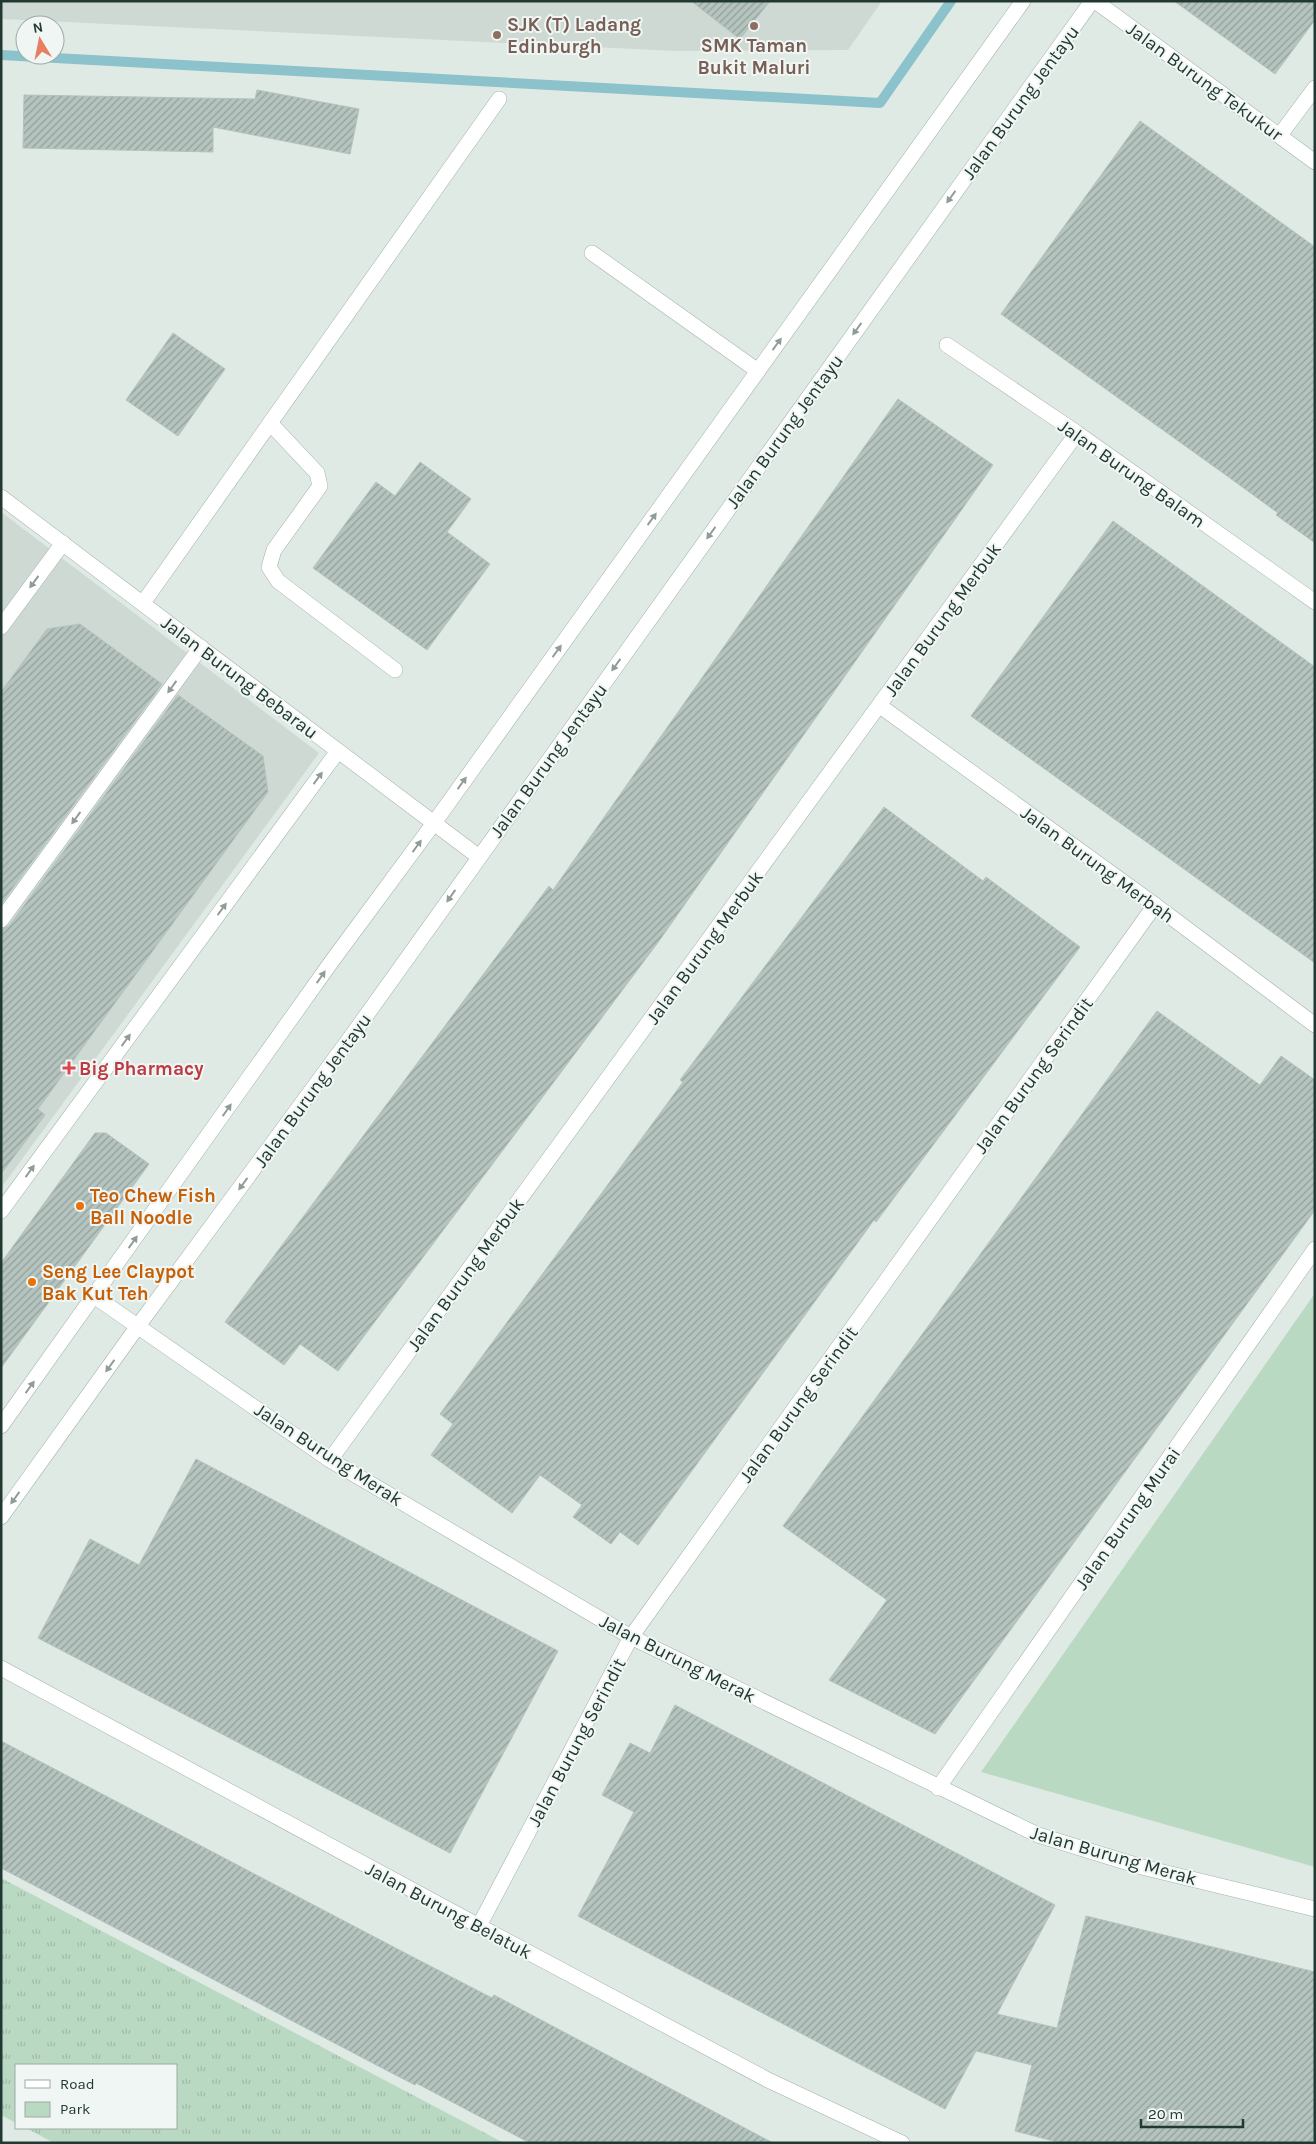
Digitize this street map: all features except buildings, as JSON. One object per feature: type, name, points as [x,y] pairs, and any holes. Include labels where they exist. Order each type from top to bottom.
[{"type":"street","points":[[1,1426],[332,961],[434,823],[1023,1]]},
{"type":"street","name":"Jalan Burung Tekukur","points":[[1094,1],[1315,162]]},
{"type":"street","name":"Jalan Burung Jentayu","points":[[1,1517],[138,1326],[353,1034],[1094,1]]},
{"type":"street","points":[[1280,136],[1315,88]]},
{"type":"street","points":[[142,603],[499,98]]},
{"type":"street","points":[[592,253],[758,371]]},
{"type":"street","name":"Jalan Burung Balam","points":[[947,345],[1315,602]]},
{"type":"street","points":[[270,423],[317,473],[320,486],[274,550],[269,567],[278,581],[395,670]]},
{"type":"street","name":"Jalan Burung Merbuk","points":[[330,1460],[1077,434]]},
{"type":"street","name":"Jalan Burung Bebarau","points":[[1,496],[479,857]]},
{"type":"street","points":[[1,628],[63,543]]},
{"type":"street","points":[[1,920],[201,647]]},
{"type":"street","name":"Jalan Burung Merbah","points":[[880,706],[1155,905],[1315,1025]]},
{"type":"street","points":[[1,1210],[338,751]]},
{"type":"street","name":"Jalan Burung Serindit","points":[[479,1926],[631,1637],[1155,905]]},
{"type":"street","name":"Jalan Burung Murai","points":[[938,1788],[1315,1249]]},
{"type":"street","name":"Jalan Burung Merak","points":[[94,1296],[330,1460],[631,1637],[1038,1835],[1142,1867],[1315,1909]]},
{"type":"street","name":"Jalan Burung Belatuk","points":[[1,1668],[768,2080],[902,2143]]},
{"type":"shaded area","name":"SJK (T) Ladang Edinburgh","points":[[1,1],[882,1],[848,50],[676,51],[65,22],[65,15],[15,15],[15,20],[1,19]]},
{"type":"shaded area","points":[[1,512],[319,753],[1,1188]]},
{"type":"green space","points":[[1315,1293],[1315,1867],[981,1772]]},
{"type":"green space","points":[[1,1878],[504,2143],[54,2143],[28,2129],[178,2129],[178,2064],[15,2064],[15,2122],[1,2115]]},
{"type":"waterway","points":[[1,55],[880,103],[951,1]]},
{"type":"place","name":"SMK Taman Bukit Maluri","points":[[754,26]]},
{"type":"place","name":"SJK (T) Ladang Edinburgh","points":[[497,35]]},
{"type":"place","name":"Big Pharmacy","points":[[69,1068]]},
{"type":"place","name":"Teo Chew Fish Ball Noodle","points":[[80,1206]]},
{"type":"place","name":"Seng Lee Claypot Bak Kut Teh","points":[[32,1282]]}]
